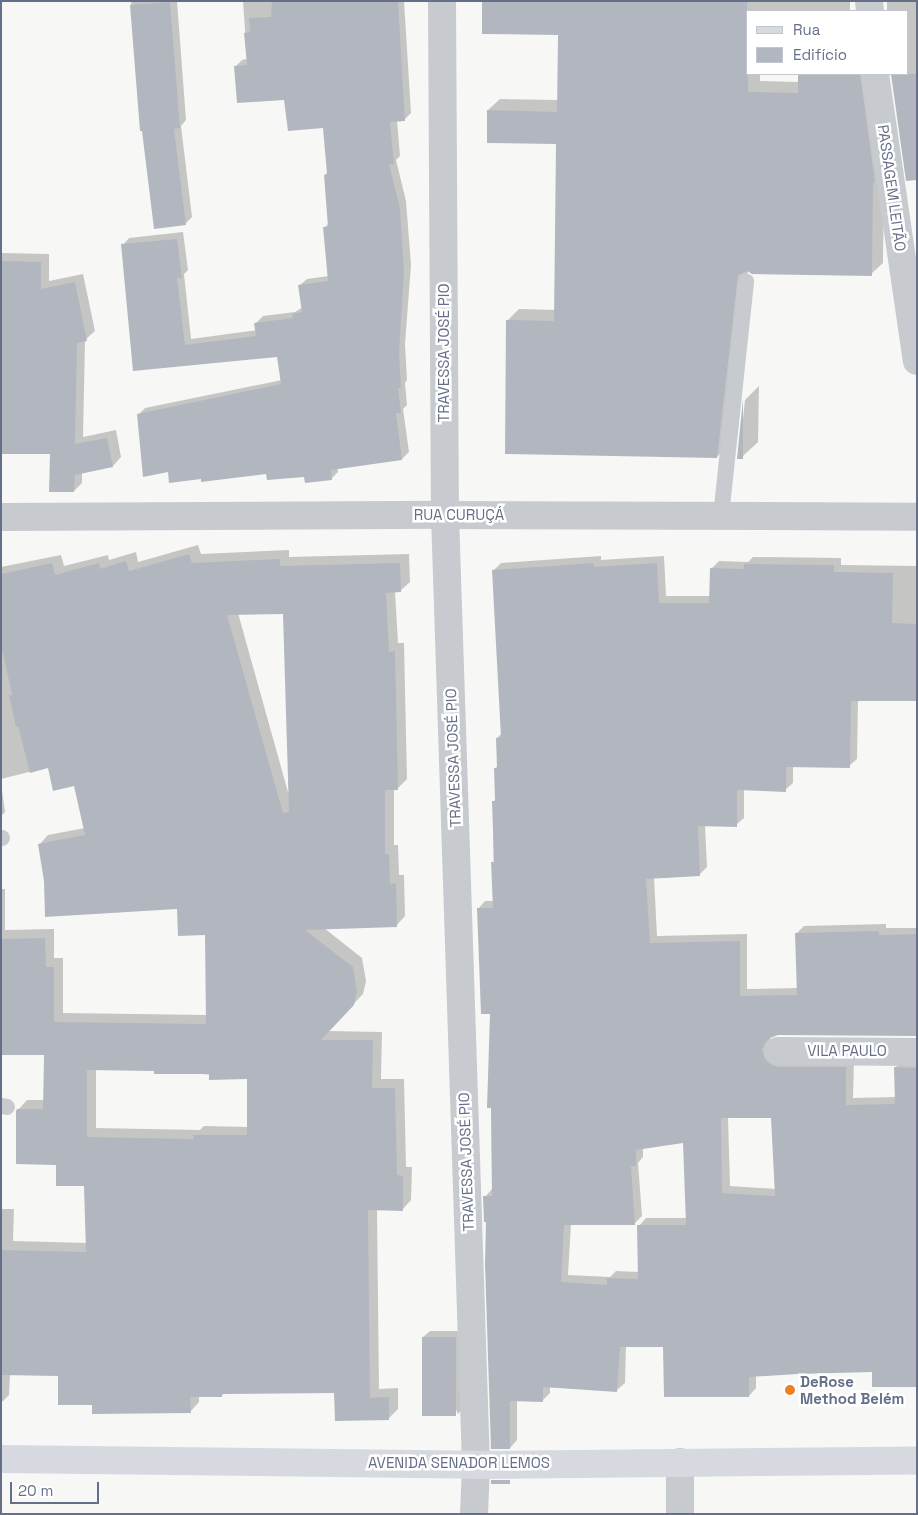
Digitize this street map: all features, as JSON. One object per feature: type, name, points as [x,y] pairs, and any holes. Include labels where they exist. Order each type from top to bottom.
[{"type":"main road","name":"AVENIDA SENADOR LEMOS","points":[[1,1459],[476,1464],[917,1460]]},
{"type":"street","name":"TRAVESSA JOSÉ PIO","points":[[442,1],[445,515],[476,1464],[474,1514]]},
{"type":"street","name":"PASSAGEM LEITÃO","points":[[876,75],[917,361]]},
{"type":"street","name":"RUA CURUÇÁ","points":[[1,517],[445,515],[917,517]]},
{"type":"street","name":"VILA PAULO","points":[[778,1051],[917,1052]]},
{"type":"street","points":[[680,1462],[680,1514]]},
{"type":"lane","points":[[721,516],[746,281]]},
{"type":"building","points":[[272,1],[398,1],[405,121],[390,122],[394,164],[389,164],[400,208],[404,272],[399,352],[401,388],[398,388],[401,413],[396,413],[402,460],[331,470],[332,480],[305,483],[304,477],[267,480],[266,474],[201,482],[201,479],[169,483],[168,472],[143,477],[137,414],[281,384],[277,357],[133,371],[121,244],[177,239],[182,278],[177,278],[185,345],[256,336],[254,323],[293,318],[292,314],[302,312],[298,285],[328,281],[323,227],[328,227],[324,175],[327,174],[323,128],[288,131],[284,100],[237,103],[234,66],[247,65],[244,33],[250,32],[249,18],[271,17]]},
{"type":"building","points":[[482,1],[747,1],[746,75],[748,75],[748,92],[798,93],[798,75],[860,75],[875,183],[873,183],[872,276],[752,274],[747,271],[738,275],[717,458],[505,454],[506,320],[554,321],[556,144],[487,143],[487,110],[557,112],[558,35],[482,34]]},
{"type":"building","points":[[170,2],[180,128],[174,129],[186,225],[154,229],[142,131],[140,131],[130,5]]},
{"type":"building","points":[[917,74],[917,180],[906,181],[891,75]]},
{"type":"building","points":[[1,261],[41,262],[41,289],[75,282],[87,341],[77,343],[75,444],[107,438],[113,467],[75,475],[74,492],[49,492],[50,454],[1,454]]},
{"type":"building","points":[[743,399],[743,459],[737,459]]},
{"type":"building","points":[[189,554],[192,563],[280,559],[280,566],[400,563],[401,592],[386,593],[389,652],[395,651],[398,790],[385,790],[385,854],[389,854],[390,884],[396,883],[397,927],[305,930],[353,967],[357,991],[354,1005],[321,1040],[373,1040],[372,1088],[395,1088],[397,1175],[403,1176],[403,1211],[368,1210],[370,1398],[389,1397],[389,1420],[335,1421],[334,1393],[222,1394],[222,1397],[190,1397],[191,1413],[92,1414],[92,1405],[58,1405],[58,1376],[1,1375],[1,1250],[86,1252],[84,1186],[56,1186],[56,1165],[16,1164],[16,1111],[17,1109],[43,1109],[44,1055],[1,1055],[1,939],[45,938],[46,967],[54,967],[54,1022],[206,1024],[205,935],[178,936],[177,909],[45,917],[44,881],[38,844],[85,835],[74,786],[53,791],[48,768],[30,773],[18,726],[16,727],[9,695],[12,695],[3,653],[1,653],[1,574],[52,563],[55,575],[99,563],[100,569],[126,561],[129,571]],"holes":[[[283,614],[289,812],[283,813],[227,615]],[[87,1070],[154,1071],[154,1074],[209,1074],[209,1080],[247,1079],[247,1135],[193,1135],[194,1139],[87,1137]]]},
{"type":"building","points":[[593,563],[594,567],[657,563],[659,603],[709,603],[710,568],[744,569],[744,564],[834,565],[834,572],[893,573],[892,623],[917,624],[917,701],[851,701],[850,768],[786,767],[786,792],[737,790],[737,827],[698,826],[700,876],[646,879],[650,943],[740,941],[740,996],[797,995],[795,933],[879,931],[879,935],[917,934],[917,1036],[778,1035],[770,1038],[762,1050],[765,1059],[777,1067],[846,1067],[846,1105],[895,1104],[894,1067],[917,1068],[917,1387],[872,1387],[872,1372],[798,1374],[749,1377],[749,1397],[664,1397],[663,1347],[620,1347],[617,1392],[543,1387],[543,1402],[510,1401],[510,1449],[491,1449],[485,1264],[486,1222],[484,1222],[483,1196],[492,1196],[491,1108],[487,1108],[490,1014],[481,1014],[477,908],[493,908],[491,862],[494,862],[492,801],[495,801],[494,768],[497,768],[496,738],[501,737],[492,570]],"holes":[[[721,1118],[771,1118],[775,1196],[722,1193]],[[683,1143],[686,1225],[637,1225],[638,1279],[607,1278],[607,1285],[561,1282],[564,1225],[635,1225],[631,1166],[636,1166],[636,1150]]]},
{"type":"building","points":[[422,1337],[456,1337],[456,1416],[422,1416]]},
{"type":"building","points":[[491,1480],[510,1480],[510,1484],[491,1484]]},
{"type":"place","name":"DeRose Method Belém","points":[[790,1390]]}]
